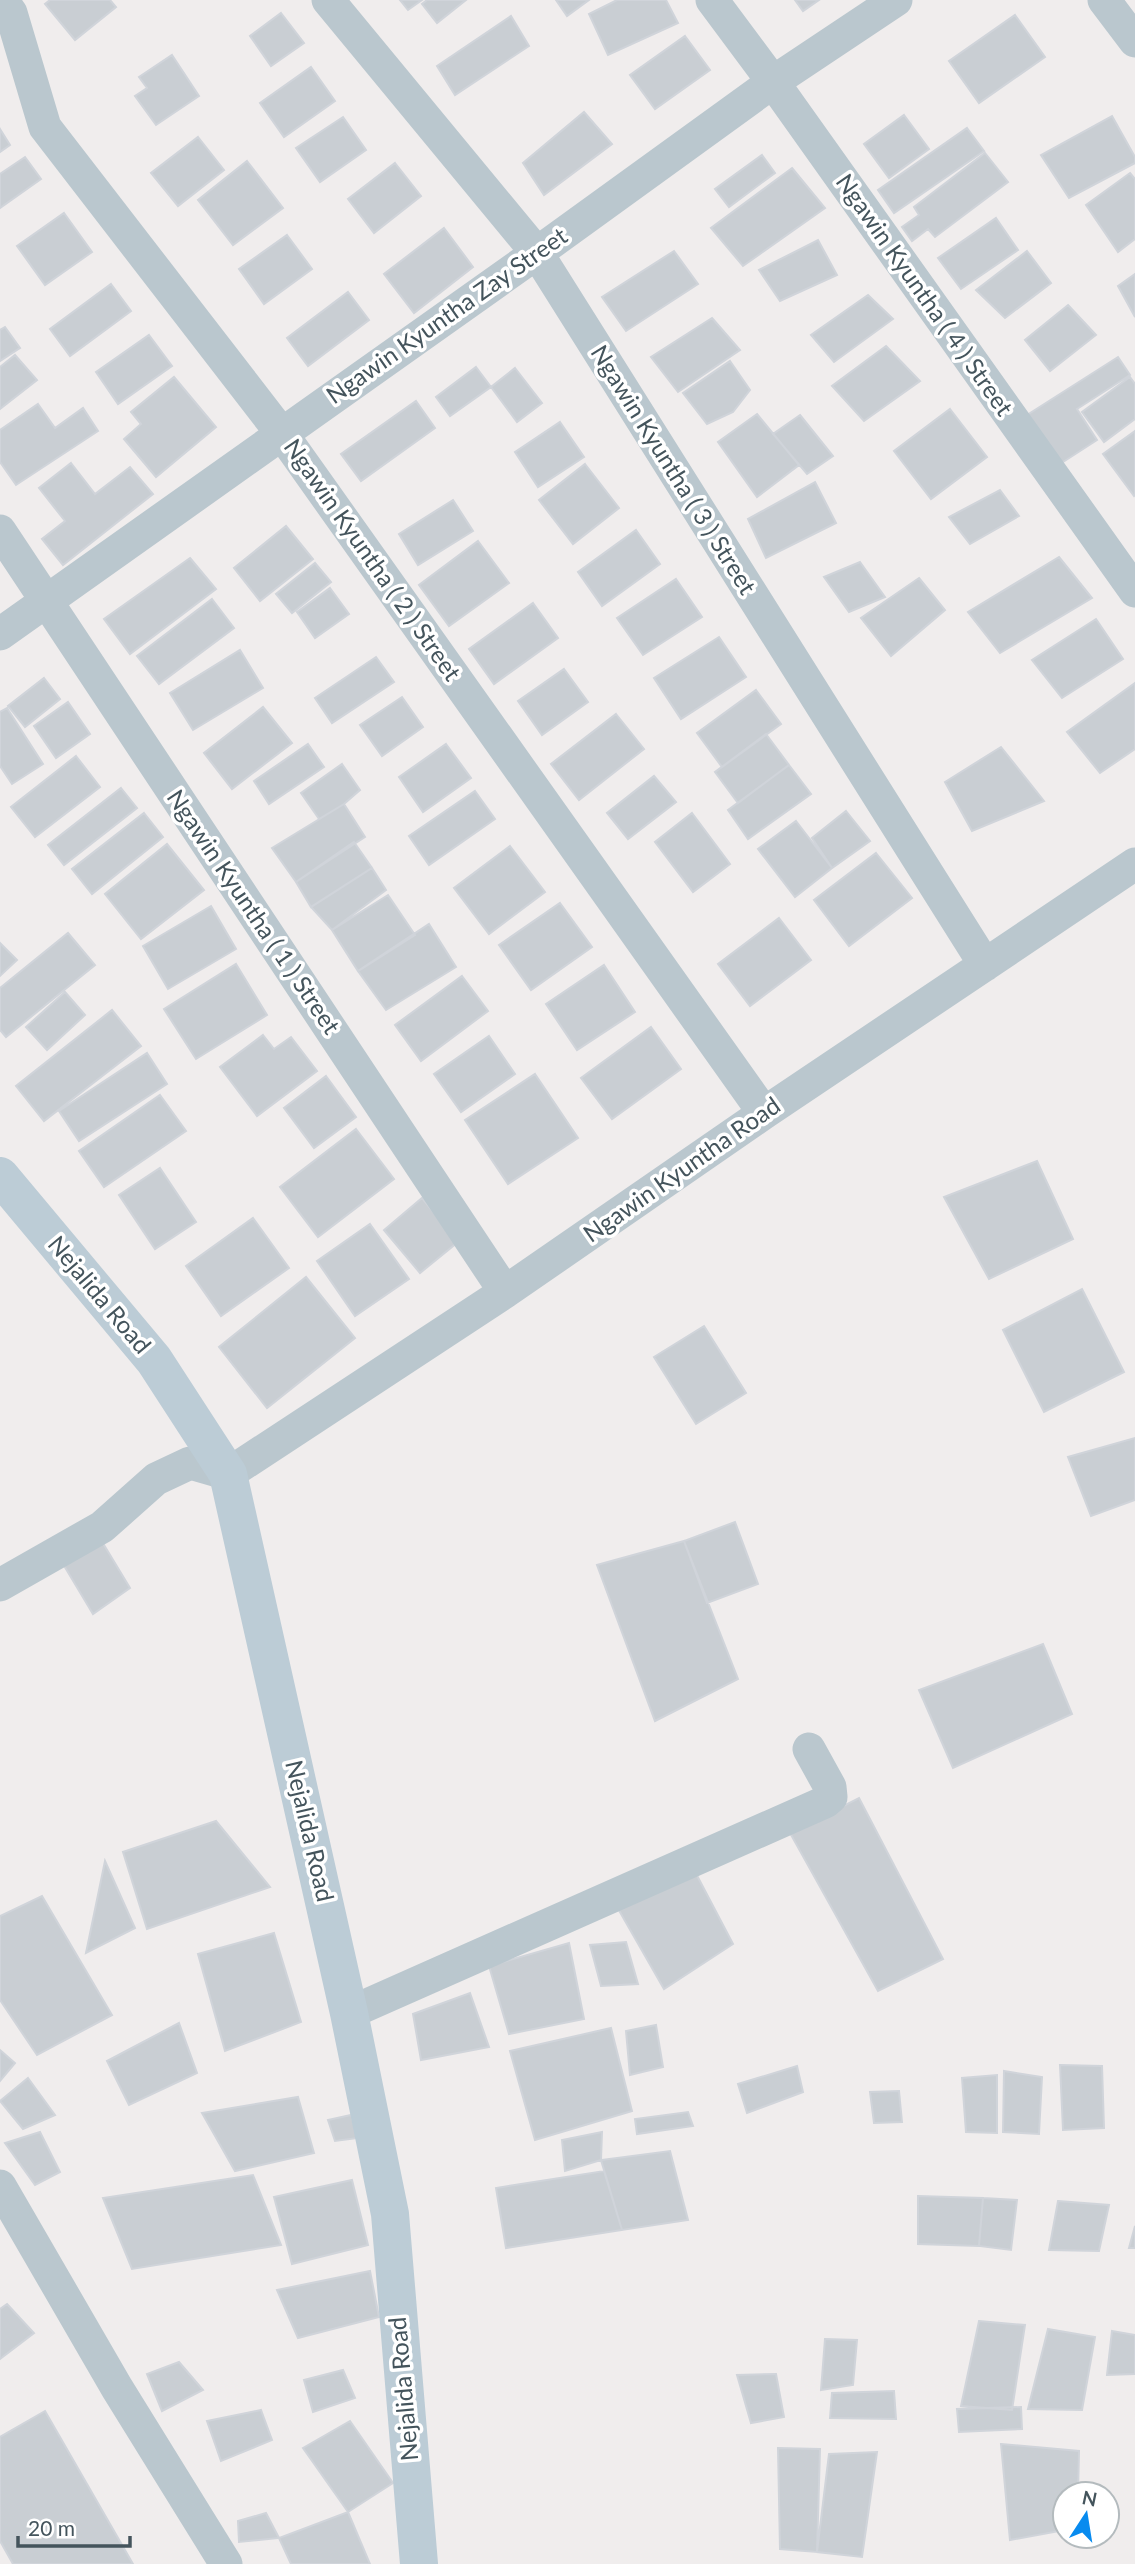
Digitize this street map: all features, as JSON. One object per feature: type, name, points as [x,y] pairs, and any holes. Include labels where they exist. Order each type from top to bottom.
[{"type":"main road","name":"Nejalida Road","points":[[0,1176],[154,1360],[228,1474],[349,2013],[390,2214],[419,2564]]},
{"type":"street","name":"Ngawin Kyuntha ( 2 ) Street","points":[[2,0],[11,13],[45,127],[282,434],[764,1113]]},
{"type":"street","name":"Ngawin Kyuntha ( 3 ) Street","points":[[328,0],[537,253],[985,965]]},
{"type":"street","name":"Ngawin Kyuntha ( 4 ) Street","points":[[712,0],[1135,591]]},
{"type":"street","name":"Ngawin Kyuntha Zay Street","points":[[0,634],[773,82],[896,0]]},
{"type":"street","points":[[1104,0],[1135,41]]},
{"type":"street","name":"Ngawin Kyuntha ( 1 ) Street","points":[[0,531],[505,1292]]},
{"type":"street","name":"Ngawin Kyuntha Road","points":[[228,1474],[505,1292],[764,1113],[1135,864]]},
{"type":"street","points":[[0,1585],[102,1527],[156,1479],[190,1463],[228,1474]]},
{"type":"street","points":[[349,2013],[825,1802],[831,1797],[830,1787],[809,1749]]},
{"type":"street","points":[[0,2186],[117,2388],[226,2564]]},
{"type":"building","points":[[50,0],[110,0],[116,7],[75,40],[45,4]]},
{"type":"building","points":[[400,0],[422,0],[408,10]]},
{"type":"building","points":[[427,0],[466,0],[437,23],[422,4]]},
{"type":"building","points":[[556,0],[589,0],[567,16]]},
{"type":"building","points":[[617,0],[666,0],[678,23],[608,55],[589,14]]},
{"type":"building","points":[[795,0],[819,0],[803,11]]},
{"type":"building","points":[[281,13],[304,43],[271,66],[250,36]]},
{"type":"building","points":[[1015,15],[1045,57],[979,103],[949,61]]},
{"type":"building","points":[[511,16],[529,46],[455,95],[437,66]]},
{"type":"building","points":[[685,36],[710,70],[655,109],[630,75]]},
{"type":"building","points":[[172,55],[199,96],[156,125],[135,96],[147,88],[139,77]]},
{"type":"building","points":[[311,67],[335,101],[284,137],[260,103]]},
{"type":"building","points":[[584,112],[612,144],[544,195],[523,163]]},
{"type":"building","points":[[904,115],[929,149],[889,178],[864,144]]},
{"type":"building","points":[[1112,116],[1135,157],[1135,163],[1069,198],[1041,155]]},
{"type":"building","points":[[343,117],[366,150],[320,182],[296,148]]},
{"type":"building","points":[[967,128],[984,151],[894,213],[878,190]]},
{"type":"building","points":[[0,129],[10,145],[0,152]]},
{"type":"building","points":[[198,137],[224,170],[178,206],[151,173]]},
{"type":"building","points":[[985,153],[1008,182],[935,237],[928,229],[912,241],[902,227],[919,215],[914,207]]},
{"type":"building","points":[[762,155],[775,173],[729,207],[715,189]]},
{"type":"building","points":[[25,157],[41,179],[0,208],[0,174]]},
{"type":"building","points":[[247,161],[283,208],[233,245],[198,200]]},
{"type":"building","points":[[395,163],[421,196],[374,233],[348,199]]},
{"type":"building","points":[[792,168],[825,208],[743,266],[711,228]]},
{"type":"building","points":[[1130,173],[1135,179],[1135,239],[1118,252],[1086,205]]},
{"type":"building","points":[[64,213],[92,252],[45,285],[17,246]]},
{"type":"building","points":[[996,218],[1018,250],[961,289],[938,258]]},
{"type":"building","points":[[444,228],[473,267],[414,313],[384,274]]},
{"type":"building","points":[[287,235],[312,269],[264,304],[239,269]]},
{"type":"building","points":[[818,240],[837,275],[780,301],[759,270]]},
{"type":"building","points":[[674,251],[698,284],[626,331],[602,297]]},
{"type":"building","points":[[1027,251],[1051,283],[1005,318],[976,290]]},
{"type":"building","points":[[1135,274],[1135,317],[1118,286]]},
{"type":"building","points":[[111,284],[131,311],[70,356],[50,329]]},
{"type":"building","points":[[348,292],[369,320],[308,366],[287,338]]},
{"type":"building","points":[[868,295],[893,319],[834,362],[811,335]]},
{"type":"building","points":[[1068,305],[1096,335],[1050,371],[1025,340]]},
{"type":"building","points":[[712,318],[740,350],[678,392],[651,357]]},
{"type":"building","points":[[5,327],[20,348],[0,361],[0,330]]},
{"type":"building","points":[[149,335],[172,366],[118,404],[96,372]]},
{"type":"building","points":[[886,346],[920,381],[864,421],[832,386]]},
{"type":"building","points":[[15,355],[37,380],[0,409],[0,367]]},
{"type":"building","points":[[1118,357],[1130,375],[1077,409],[1097,440],[1060,464],[1027,415]]},
{"type":"building","points":[[730,361],[750,390],[733,412],[707,424],[683,393]]},
{"type":"building","points":[[476,367],[491,387],[450,416],[436,397]]},
{"type":"building","points":[[515,368],[542,403],[517,422],[491,387]]},
{"type":"building","points":[[174,377],[216,427],[156,477],[124,439],[141,424],[131,412]]},
{"type":"building","points":[[1130,377],[1135,384],[1135,419],[1104,442],[1082,412]]},
{"type":"building","points":[[416,401],[435,428],[361,481],[341,454]]},
{"type":"building","points":[[38,404],[55,428],[83,408],[98,431],[16,485],[0,462],[0,430]]},
{"type":"building","points":[[950,409],[987,457],[931,499],[894,451]]},
{"type":"building","points":[[757,414],[799,465],[757,497],[718,442]]},
{"type":"building","points":[[800,415],[833,456],[807,474],[773,434]]},
{"type":"building","points":[[560,422],[584,457],[538,487],[515,452]]},
{"type":"building","points":[[1135,431],[1135,495],[1134,496],[1103,454]]},
{"type":"building","points":[[71,463],[95,494],[130,467],[153,494],[63,565],[42,539],[65,521],[39,488]]},
{"type":"building","points":[[585,464],[619,508],[573,544],[539,500]]},
{"type":"building","points":[[815,482],[836,523],[766,558],[748,519]]},
{"type":"building","points":[[1000,490],[1019,516],[970,544],[949,517]]},
{"type":"building","points":[[453,500],[473,531],[418,565],[399,534]]},
{"type":"building","points":[[286,526],[313,559],[260,601],[234,568]]},
{"type":"building","points":[[636,530],[660,564],[602,606],[578,572]]},
{"type":"building","points":[[478,541],[509,583],[449,626],[419,585]]},
{"type":"building","points":[[1059,557],[1092,598],[1000,653],[968,612]]},
{"type":"building","points":[[190,558],[216,589],[130,654],[104,619]]},
{"type":"building","points":[[860,562],[885,597],[849,612],[824,577]]},
{"type":"building","points":[[315,563],[331,582],[292,613],[276,594]]},
{"type":"building","points":[[919,578],[945,610],[891,656],[861,618]]},
{"type":"building","points":[[676,579],[702,617],[643,655],[617,618]]},
{"type":"building","points":[[330,588],[349,614],[315,638],[297,612]]},
{"type":"building","points":[[212,599],[234,628],[159,684],[137,656]]},
{"type":"building","points":[[533,603],[558,638],[494,684],[469,649]]},
{"type":"building","points":[[1096,619],[1123,659],[1062,698],[1032,660]]},
{"type":"building","points":[[719,637],[746,677],[681,719],[654,678]]},
{"type":"building","points":[[240,650],[263,688],[193,730],[170,693]]},
{"type":"building","points":[[376,657],[394,682],[332,723],[315,698]]},
{"type":"building","points":[[564,669],[588,702],[542,735],[518,701]]},
{"type":"building","points":[[44,678],[60,699],[25,727],[8,706]]},
{"type":"building","points":[[1135,683],[1135,749],[1100,773],[1067,732]]},
{"type":"building","points":[[756,690],[781,724],[722,767],[697,733]]},
{"type":"building","points":[[402,697],[423,727],[382,756],[360,725]]},
{"type":"building","points":[[68,702],[90,734],[56,758],[34,726]]},
{"type":"building","points":[[263,707],[292,743],[232,789],[204,753]]},
{"type":"building","points":[[7,708],[43,764],[12,784],[0,766],[0,712]]},
{"type":"building","points":[[616,714],[644,749],[579,800],[551,764]]},
{"type":"building","points":[[766,734],[789,765],[738,803],[715,772]]},
{"type":"building","points":[[308,744],[324,767],[269,804],[254,781]]},
{"type":"building","points":[[446,744],[471,778],[423,812],[399,777]]},
{"type":"building","points":[[1001,747],[1044,801],[972,831],[945,782]]},
{"type":"building","points":[[76,756],[100,787],[35,837],[11,807]]},
{"type":"building","points":[[342,764],[360,790],[344,804],[319,819],[301,793]]},
{"type":"building","points":[[789,765],[811,794],[748,839],[728,810]]},
{"type":"building","points":[[654,776],[676,802],[628,839],[607,813]]},
{"type":"building","points":[[121,788],[137,808],[64,865],[48,845]]},
{"type":"building","points":[[475,791],[495,819],[429,865],[409,836]]},
{"type":"building","points":[[344,804],[365,837],[296,882],[272,848]]},
{"type":"building","points":[[846,811],[870,841],[832,868],[812,838]]},
{"type":"building","points":[[144,813],[163,837],[92,894],[72,869]]},
{"type":"building","points":[[692,813],[730,864],[693,892],[655,842]]},
{"type":"building","points":[[796,821],[832,868],[795,897],[758,849]]},
{"type":"building","points":[[354,842],[372,868],[311,907],[296,882]]},
{"type":"building","points":[[167,844],[204,890],[141,939],[105,894]]},
{"type":"building","points":[[510,846],[545,892],[489,934],[454,888]]},
{"type":"building","points":[[876,853],[912,898],[849,946],[814,900]]},
{"type":"building","points":[[372,868],[386,890],[332,930],[311,907]]},
{"type":"building","points":[[388,895],[415,935],[358,971],[332,930]]},
{"type":"building","points":[[560,903],[592,947],[531,990],[499,945]]},
{"type":"building","points":[[211,906],[236,949],[168,989],[143,946]]},
{"type":"building","points":[[779,918],[811,960],[750,1006],[718,964]]},
{"type":"building","points":[[429,924],[456,967],[386,1010],[358,971]]},
{"type":"building","points":[[68,933],[95,965],[6,1037],[0,1030],[0,988]]},
{"type":"building","points":[[0,943],[17,960],[0,976]]},
{"type":"building","points":[[236,964],[267,1015],[196,1059],[164,1009]]},
{"type":"building","points":[[604,965],[635,1012],[577,1050],[546,1004]]},
{"type":"building","points":[[462,976],[488,1011],[421,1061],[395,1025]]},
{"type":"building","points":[[65,992],[85,1015],[47,1050],[26,1027]]},
{"type":"building","points":[[112,1010],[141,1046],[44,1121],[16,1086]]},
{"type":"building","points":[[651,1027],[681,1069],[612,1119],[581,1078]]},
{"type":"building","points":[[263,1035],[274,1049],[291,1037],[317,1071],[257,1116],[220,1067]]},
{"type":"building","points":[[489,1036],[515,1074],[461,1112],[434,1074]]},
{"type":"building","points":[[147,1053],[167,1084],[79,1141],[59,1111]]},
{"type":"building","points":[[535,1074],[578,1138],[508,1184],[465,1120]]},
{"type":"building","points":[[326,1076],[356,1117],[314,1148],[284,1108]]},
{"type":"building","points":[[160,1095],[186,1131],[104,1187],[79,1151]]},
{"type":"building","points":[[356,1129],[394,1179],[318,1237],[280,1187]]},
{"type":"building","points":[[1037,1161],[1073,1239],[989,1279],[944,1197]]},
{"type":"building","points":[[160,1168],[196,1222],[155,1249],[119,1195]]},
{"type":"building","points":[[422,1198],[458,1242],[420,1273],[384,1230]]},
{"type":"building","points":[[253,1218],[289,1268],[221,1316],[186,1266]]},
{"type":"building","points":[[370,1224],[409,1279],[355,1316],[317,1261]]},
{"type":"building","points":[[306,1277],[355,1338],[267,1408],[219,1347]]},
{"type":"building","points":[[1082,1289],[1124,1372],[1044,1412],[1003,1330]]},
{"type":"building","points":[[704,1326],[746,1393],[696,1424],[654,1357]]},
{"type":"building","points":[[1135,1438],[1135,1500],[1091,1516],[1068,1457]]},
{"type":"building","points":[[735,1522],[758,1584],[707,1603],[684,1541]]},
{"type":"building","points":[[101,1540],[130,1588],[93,1614],[60,1559]]},
{"type":"building","points":[[684,1541],[738,1679],[655,1721],[597,1565]]},
{"type":"building","points":[[1043,1644],[1072,1714],[953,1768],[919,1690]]},
{"type":"building","points":[[859,1798],[943,1959],[878,1991],[790,1833]]},
{"type":"building","points":[[216,1821],[270,1887],[147,1929],[123,1852]]},
{"type":"building","points":[[105,1861],[135,1928],[86,1953]]},
{"type":"building","points":[[692,1866],[733,1944],[664,1989],[617,1907]]},
{"type":"building","points":[[42,1896],[112,2015],[37,2055],[0,2000],[0,1916]]},
{"type":"building","points":[[274,1933],[301,2022],[225,2051],[198,1954]]},
{"type":"building","points":[[626,1942],[638,1984],[601,1986],[590,1945]]},
{"type":"building","points":[[569,1943],[584,2019],[509,2034],[489,1966]]},
{"type":"building","points":[[470,1993],[489,2047],[421,2060],[413,2014]]},
{"type":"building","points":[[179,2023],[197,2073],[129,2105],[107,2061]]},
{"type":"building","points":[[656,2025],[663,2067],[630,2075],[626,2031]]},
{"type":"building","points":[[611,2028],[632,2111],[535,2140],[510,2051]]},
{"type":"building","points":[[0,2050],[15,2063],[0,2081]]},
{"type":"building","points":[[1060,2065],[1102,2066],[1104,2128],[1063,2130]]},
{"type":"building","points":[[797,2066],[803,2092],[747,2113],[738,2084]]},
{"type":"building","points":[[1004,2071],[1042,2077],[1039,2134],[1003,2132]]},
{"type":"building","points":[[997,2075],[997,2133],[966,2132],[962,2078]]},
{"type":"building","points":[[28,2078],[55,2115],[23,2129],[0,2101]]},
{"type":"building","points":[[899,2091],[902,2122],[874,2123],[870,2092]]},
{"type":"building","points":[[298,2097],[314,2153],[235,2171],[202,2113]]},
{"type":"building","points":[[688,2112],[693,2126],[637,2134],[635,2119]]},
{"type":"building","points":[[351,2115],[358,2138],[335,2141],[328,2120]]},
{"type":"building","points":[[40,2132],[60,2172],[35,2185],[5,2143]]},
{"type":"building","points":[[602,2132],[601,2160],[565,2171],[562,2140]]},
{"type":"building","points":[[670,2151],[688,2220],[622,2230],[601,2160]]},
{"type":"building","points":[[604,2171],[622,2230],[506,2248],[496,2188]]},
{"type":"building","points":[[253,2175],[281,2245],[132,2269],[103,2198]]},
{"type":"building","points":[[352,2180],[368,2245],[292,2264],[274,2197]]},
{"type":"building","points":[[918,2196],[983,2198],[979,2246],[918,2244]]},
{"type":"building","points":[[983,2198],[1017,2200],[1011,2250],[979,2246]]},
{"type":"building","points":[[1058,2201],[1109,2205],[1099,2251],[1049,2250]]},
{"type":"building","points":[[1135,2226],[1135,2248],[1129,2248]]},
{"type":"building","points":[[370,2271],[379,2317],[298,2338],[277,2290]]},
{"type":"building","points":[[7,2304],[34,2333],[0,2359],[0,2309]]},
{"type":"building","points":[[979,2321],[1025,2325],[1012,2410],[961,2406]]},
{"type":"building","points":[[1048,2329],[1095,2337],[1082,2410],[1028,2409]]},
{"type":"building","points":[[1112,2331],[1135,2335],[1135,2374],[1107,2375]]},
{"type":"building","points":[[825,2339],[857,2340],[853,2385],[821,2390]]},
{"type":"building","points":[[179,2362],[203,2390],[162,2411],[147,2374]]},
{"type":"building","points":[[343,2370],[355,2398],[313,2412],[304,2380]]},
{"type":"building","points":[[776,2374],[784,2417],[751,2423],[737,2375]]},
{"type":"building","points":[[894,2391],[896,2419],[830,2418],[832,2393]]},
{"type":"building","points":[[1021,2407],[1022,2429],[959,2432],[957,2409]]},
{"type":"building","points":[[261,2410],[272,2440],[221,2461],[207,2421]]},
{"type":"building","points":[[45,2411],[133,2564],[13,2564],[0,2541],[0,2437]]},
{"type":"building","points":[[350,2421],[393,2483],[348,2512],[303,2448]]},
{"type":"building","points":[[1001,2444],[1079,2451],[1078,2480],[1051,2480],[1051,2533],[1010,2540]]},
{"type":"building","points":[[778,2448],[820,2449],[817,2552],[780,2549]]},
{"type":"building","points":[[877,2452],[862,2557],[817,2552],[829,2454]]},
{"type":"building","points":[[348,2512],[370,2564],[291,2564],[279,2538]]},
{"type":"building","points":[[266,2513],[279,2538],[239,2542],[238,2521]]}]
